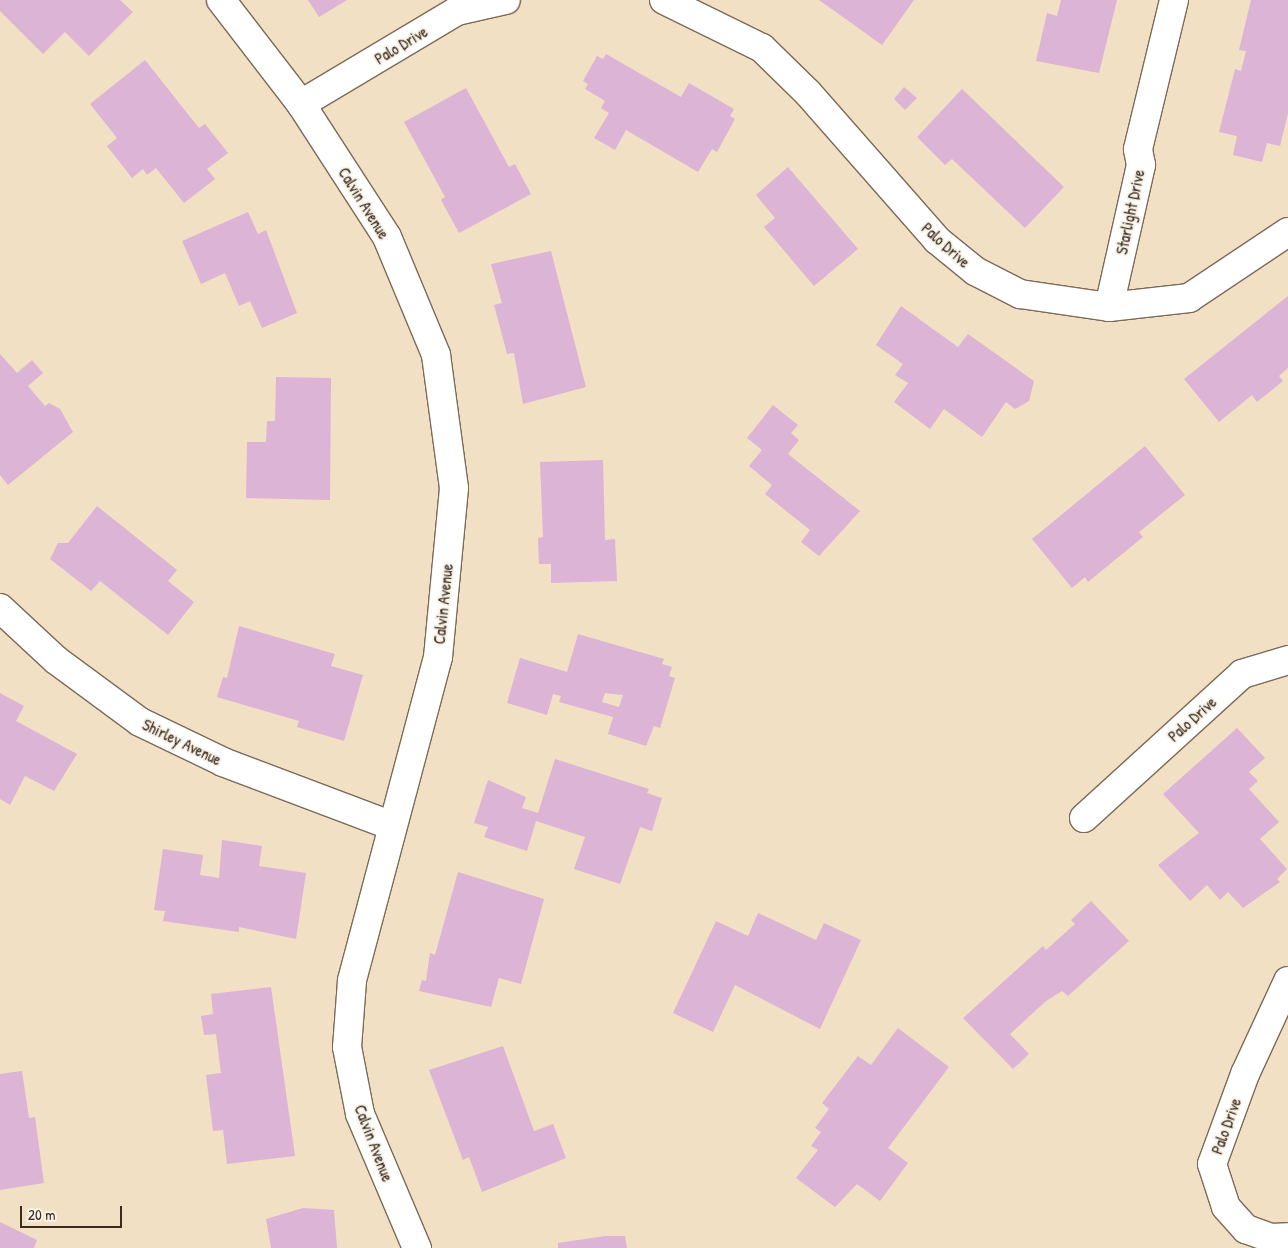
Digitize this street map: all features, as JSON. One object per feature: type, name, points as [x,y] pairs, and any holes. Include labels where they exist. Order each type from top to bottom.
[{"type":"street","name":"Calvin Avenue","points":[[221,0],[301,104],[387,237],[436,355],[454,488],[438,658],[352,981],[347,1047],[360,1114],[417,1248]]},
{"type":"street","name":"Palo Drive","points":[[301,104],[457,11],[506,0]]},
{"type":"street","name":"Palo Drive","points":[[664,0],[762,48],[808,93],[937,240],[975,270],[1020,294],[1109,307],[1189,298],[1288,232]]},
{"type":"street","name":"Starlight Drive","points":[[1109,307],[1141,165],[1138,149],[1174,0]]},
{"type":"street","name":"Shirley Avenue","points":[[0,608],[56,660],[140,722],[223,762],[392,826]]},
{"type":"street","name":"Palo Drive","points":[[1084,818],[1242,674],[1288,660]]},
{"type":"street","name":"Palo Drive","points":[[1288,980],[1245,1074],[1212,1164],[1226,1207],[1246,1229],[1271,1238],[1288,1237]]},
{"type":"building","points":[[0,0],[120,0],[133,12],[89,56],[65,32],[43,54],[0,11]]},
{"type":"building","points":[[308,0],[347,0],[319,17]]},
{"type":"building","points":[[819,0],[914,0],[882,45]]},
{"type":"building","points":[[1061,0],[1117,0],[1099,73],[1036,61],[1047,13],[1057,16]]},
{"type":"building","points":[[1251,0],[1288,0],[1288,113],[1280,146],[1267,143],[1262,162],[1233,155],[1237,136],[1219,132],[1235,69],[1241,71],[1246,51],[1239,50]]},
{"type":"building","points":[[606,54],[681,97],[689,83],[734,109],[730,116],[735,119],[717,152],[712,149],[698,172],[626,130],[615,150],[594,138],[609,113],[601,108],[605,101],[585,89],[588,84],[583,81],[597,56],[603,59]]},
{"type":"building","points":[[145,60],[199,128],[205,124],[228,153],[207,169],[215,179],[184,203],[156,168],[147,175],[143,169],[132,178],[107,146],[117,138],[90,104]]},
{"type":"building","points":[[904,87],[917,98],[905,110],[894,99]]},
{"type":"building","points":[[466,88],[509,167],[515,164],[531,194],[459,233],[441,200],[445,197],[404,122]]},
{"type":"building","points":[[962,89],[1064,187],[1025,228],[952,159],[945,165],[917,137]]},
{"type":"building","points":[[788,167],[858,249],[814,286],[764,227],[775,218],[756,195]]},
{"type":"building","points":[[248,212],[258,234],[266,230],[297,313],[262,328],[250,301],[239,306],[225,273],[201,284],[182,241]]},
{"type":"building","points":[[551,251],[586,387],[523,404],[514,353],[507,354],[494,305],[502,303],[491,264]]},
{"type":"building","points":[[1288,296],[1288,368],[1279,376],[1283,381],[1257,402],[1252,395],[1219,422],[1184,379]]},
{"type":"building","points":[[901,306],[958,347],[968,334],[1034,381],[1029,401],[1015,409],[1006,402],[982,437],[944,409],[930,429],[894,402],[908,383],[895,375],[903,364],[876,345]]},
{"type":"building","points":[[0,354],[17,373],[32,360],[43,373],[28,386],[45,406],[49,403],[60,409],[73,432],[8,485],[0,475]]},
{"type":"building","points":[[276,377],[331,378],[330,500],[246,498],[247,442],[266,442],[267,421],[275,421]]},
{"type":"building","points":[[773,405],[798,425],[791,433],[799,440],[788,454],[860,511],[819,556],[801,542],[810,530],[765,494],[772,485],[749,466],[762,450],[747,438]]},
{"type":"building","points":[[1145,446],[1185,495],[1139,532],[1143,537],[1088,582],[1085,577],[1072,588],[1032,539]]},
{"type":"building","points":[[603,460],[605,540],[615,539],[617,581],[551,583],[551,564],[539,564],[538,538],[543,537],[540,462]]},
{"type":"building","points":[[97,506],[177,570],[168,581],[194,602],[168,635],[100,581],[91,591],[50,559],[58,543],[68,543]]},
{"type":"building","points":[[239,626],[335,654],[331,666],[363,675],[344,741],[297,727],[299,721],[217,697],[223,677],[227,678]]},
{"type":"building","points":[[578,634],[664,659],[662,664],[672,667],[669,676],[675,678],[660,728],[654,726],[646,746],[608,734],[613,717],[559,702],[561,696],[553,694],[547,715],[507,703],[520,658],[567,672]],"holes":[[[605,693],[623,695],[619,707],[602,702]]]},
{"type":"building","points":[[0,693],[24,706],[16,721],[77,754],[54,791],[25,776],[10,805],[0,799]]},
{"type":"building","points":[[1237,728],[1265,758],[1249,772],[1258,781],[1249,789],[1279,822],[1260,839],[1287,869],[1277,879],[1280,882],[1243,908],[1228,892],[1220,900],[1207,885],[1190,901],[1158,865],[1199,833],[1163,794]]},
{"type":"building","points":[[555,759],[649,789],[647,793],[662,798],[652,831],[640,827],[620,884],[574,869],[585,837],[536,821],[527,851],[484,837],[488,827],[474,823],[488,780],[526,797],[522,808],[538,813]]},
{"type":"building","points":[[222,840],[262,846],[259,866],[306,873],[296,939],[239,927],[239,932],[163,921],[165,911],[154,910],[163,849],[203,855],[200,875],[219,878]]},
{"type":"building","points":[[458,872],[544,899],[521,984],[499,978],[491,1007],[419,991],[422,980],[426,981],[430,953],[435,955]]},
{"type":"building","points":[[1091,901],[1129,941],[1068,996],[1062,991],[1046,1001],[1010,1034],[1029,1054],[1013,1069],[963,1018],[1043,946],[1046,950],[1075,924],[1071,920]]},
{"type":"building","points":[[758,913],[816,940],[824,923],[861,940],[820,1029],[735,985],[713,1032],[673,1013],[716,921],[748,936]]},
{"type":"building","points":[[271,987],[295,1156],[227,1164],[223,1130],[213,1131],[206,1075],[221,1073],[216,1034],[204,1035],[201,1016],[213,1014],[211,994]]},
{"type":"building","points":[[898,1028],[949,1067],[888,1148],[908,1163],[880,1201],[857,1184],[835,1207],[796,1178],[818,1150],[811,1146],[821,1132],[815,1128],[829,1109],[822,1103],[858,1056],[871,1065]]},
{"type":"building","points":[[503,1046],[534,1131],[553,1124],[566,1158],[482,1192],[469,1157],[463,1160],[429,1070]]},
{"type":"building","points":[[22,1071],[29,1118],[35,1117],[44,1183],[0,1190],[0,1074]]},
{"type":"building","points":[[303,1208],[334,1210],[337,1248],[271,1248],[266,1219]]},
{"type":"building","points":[[0,1222],[37,1240],[34,1248],[0,1248]]},
{"type":"building","points":[[605,1236],[625,1236],[627,1248],[558,1248],[558,1243]]}]
